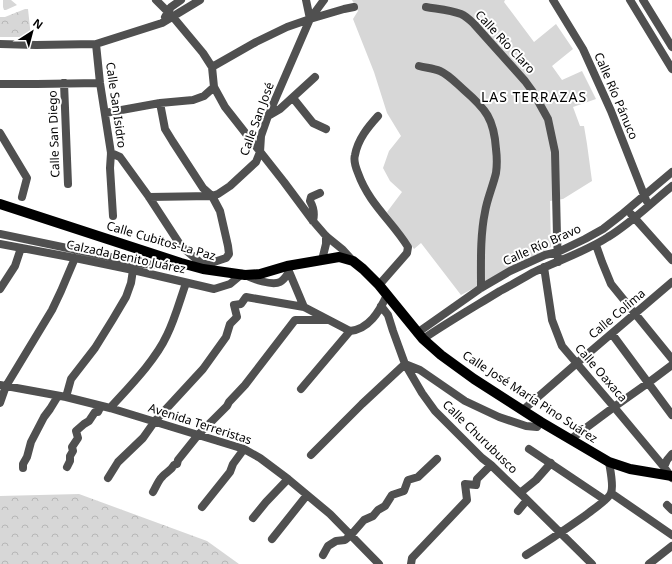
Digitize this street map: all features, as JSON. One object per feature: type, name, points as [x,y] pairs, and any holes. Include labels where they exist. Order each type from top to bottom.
[{"type":"main road","name":"Calle Cubitos-La Paz","points":[[1,204],[180,262],[244,274],[260,274],[288,269],[339,257],[353,261]]},
{"type":"main road","points":[[353,261],[379,285]]},
{"type":"main road","name":"Calle José María Pino Suárez","points":[[379,285],[420,336],[441,355],[474,379],[541,422],[609,462],[630,469],[669,474]]},
{"type":"street","points":[[156,0],[203,53],[212,67],[214,87],[225,107],[313,221],[326,236],[342,249],[353,261]]},
{"type":"street","points":[[170,15],[171,7],[181,0]]},
{"type":"street","points":[[0,44],[96,44],[162,23],[170,15],[200,0]]},
{"type":"street","points":[[306,0],[310,19]]},
{"type":"street","name":"Calle San José","points":[[149,197],[212,196],[230,186],[256,162],[260,152],[261,136],[268,116],[310,19],[324,0]]},
{"type":"street","name":"Calle Río Pánuco","points":[[553,0],[583,49],[595,74],[649,205]]},
{"type":"street","points":[[630,0],[672,69]]},
{"type":"street","points":[[643,0],[672,46]]},
{"type":"street","points":[[212,67],[256,42],[288,27],[310,19],[354,7]]},
{"type":"street","name":"Calle Río Claro","points":[[426,7],[461,14],[474,24],[525,81],[548,119],[555,152],[558,262]]},
{"type":"street","name":"Calle San Isidro","points":[[96,44],[100,83],[111,153],[110,168],[113,216]]},
{"type":"street","points":[[419,66],[439,71],[449,77],[477,102],[489,117],[496,139],[496,172],[485,209],[484,218],[480,263],[481,288]]},
{"type":"street","points":[[268,116],[280,109],[315,77]]},
{"type":"street","name":"Calle San Diego","points":[[64,83],[68,184]]},
{"type":"street","points":[[0,84],[100,83]]},
{"type":"street","points":[[105,113],[160,103],[193,100],[204,96],[214,87]]},
{"type":"street","points":[[293,98],[314,123],[326,129]]},
{"type":"street","points":[[111,153],[120,157],[149,197],[181,246],[202,267],[226,258],[229,254],[228,246],[220,211],[212,196],[203,188],[169,136],[160,103]]},
{"type":"street","points":[[378,116],[360,138],[354,156],[356,167],[369,197],[408,247],[407,253],[379,285]]},
{"type":"street","points":[[0,133],[27,178],[22,197]]},
{"type":"street","name":"Calle Río Bravo","points":[[420,336],[481,288],[510,271],[545,255],[558,252],[594,234],[628,210],[672,172]]},
{"type":"street","name":"Calle Río Bravo","points":[[420,336],[544,267],[596,245],[634,218],[672,186]]},
{"type":"street","points":[[313,221],[314,208],[310,201],[311,197],[320,193]]},
{"type":"street","points":[[628,210],[672,260]]},
{"type":"street","points":[[0,234],[144,264],[154,265],[180,262]]},
{"type":"street","points":[[322,260],[326,244],[326,236]]},
{"type":"street","name":"Calzada Benito Juárez","points":[[0,244],[133,270],[214,289],[230,284],[244,274]]},
{"type":"street","points":[[596,245],[611,284],[672,359]]},
{"type":"street","points":[[0,289],[15,266],[21,248]]},
{"type":"street","points":[[0,403],[3,385],[52,310],[75,258]]},
{"type":"street","name":"Calle Oaxaca","points":[[544,267],[552,320],[562,346],[614,406],[669,474]]},
{"type":"street","points":[[244,274],[256,280],[279,283],[283,280],[288,269]]},
{"type":"street","points":[[288,269],[304,307]]},
{"type":"street","points":[[23,468],[22,464],[27,457],[30,442],[44,417],[62,397],[71,379],[95,348],[126,297],[131,283],[133,270]]},
{"type":"street","name":"Calle Colima","points":[[523,410],[672,282]]},
{"type":"street","points":[[110,408],[154,357],[167,336],[186,283]]},
{"type":"street","points":[[108,478],[118,462],[143,438],[155,421],[203,369],[216,352],[226,337],[230,324],[237,316],[234,305],[241,304],[246,297],[304,307],[350,331],[357,330],[365,326],[374,317],[386,295]]},
{"type":"street","name":"Calle Churubusco","points":[[381,306],[388,315],[392,331],[405,364],[422,394],[435,411],[592,564]]},
{"type":"street","points":[[152,492],[162,477],[172,470],[174,465],[178,464],[178,460],[198,435],[245,386],[296,320],[328,320]]},
{"type":"street","points":[[301,389],[350,331]]},
{"type":"street","points":[[612,334],[672,415]]},
{"type":"street","points":[[311,455],[405,364],[420,370],[465,401],[499,417],[526,426],[537,427],[541,422]]},
{"type":"street","points":[[571,439],[614,406],[672,365]]},
{"type":"street","name":"Avenida Terreristas","points":[[3,385],[110,408],[244,449],[260,458],[288,479],[330,514],[379,564]]},
{"type":"street","points":[[67,467],[73,451],[72,447],[78,438],[76,431],[90,421],[95,412],[98,412],[101,406]]},
{"type":"street","points":[[202,506],[230,472],[233,464],[244,449]]},
{"type":"street","points":[[529,449],[605,500]]},
{"type":"street","points":[[669,474],[667,460],[672,454]]},
{"type":"street","points":[[323,555],[328,546],[336,541],[345,540],[364,520],[373,516],[378,510],[385,506],[392,495],[404,491],[408,480],[418,476],[437,459]]},
{"type":"street","points":[[526,555],[561,533],[605,500],[611,493],[612,485],[609,462]]},
{"type":"street","points":[[520,493],[536,480],[551,463]]},
{"type":"street","points":[[411,564],[412,558],[467,500],[465,484],[476,485],[477,479],[491,465]]},
{"type":"street","points":[[253,518],[288,479]]},
{"type":"street","points":[[611,493],[672,535]]},
{"type":"street","points":[[272,539],[307,495]]},
{"type":"street","points":[[518,511],[527,500]]},
{"type":"street","points":[[649,564],[672,546]]},
{"type":"green space","points":[[3,0],[11,0],[17,5],[4,10]]},
{"type":"green space","points":[[352,0],[505,0],[504,2],[534,42],[556,24],[573,49],[552,66],[562,80],[582,71],[596,99],[573,107],[580,126],[584,126],[592,181],[563,199],[550,201],[551,247],[461,295],[421,243],[414,249],[387,212],[402,192],[390,181],[383,168],[389,151],[401,136],[387,113],[374,72],[353,19],[358,11]]},
{"type":"green space","points":[[28,9],[31,37],[0,37],[0,17],[5,17]]},
{"type":"green space","points":[[79,494],[207,541],[239,564],[0,564],[0,496]]},
{"type":"district","name":"LAS TERRAZAS","points":[[534,97]]}]
